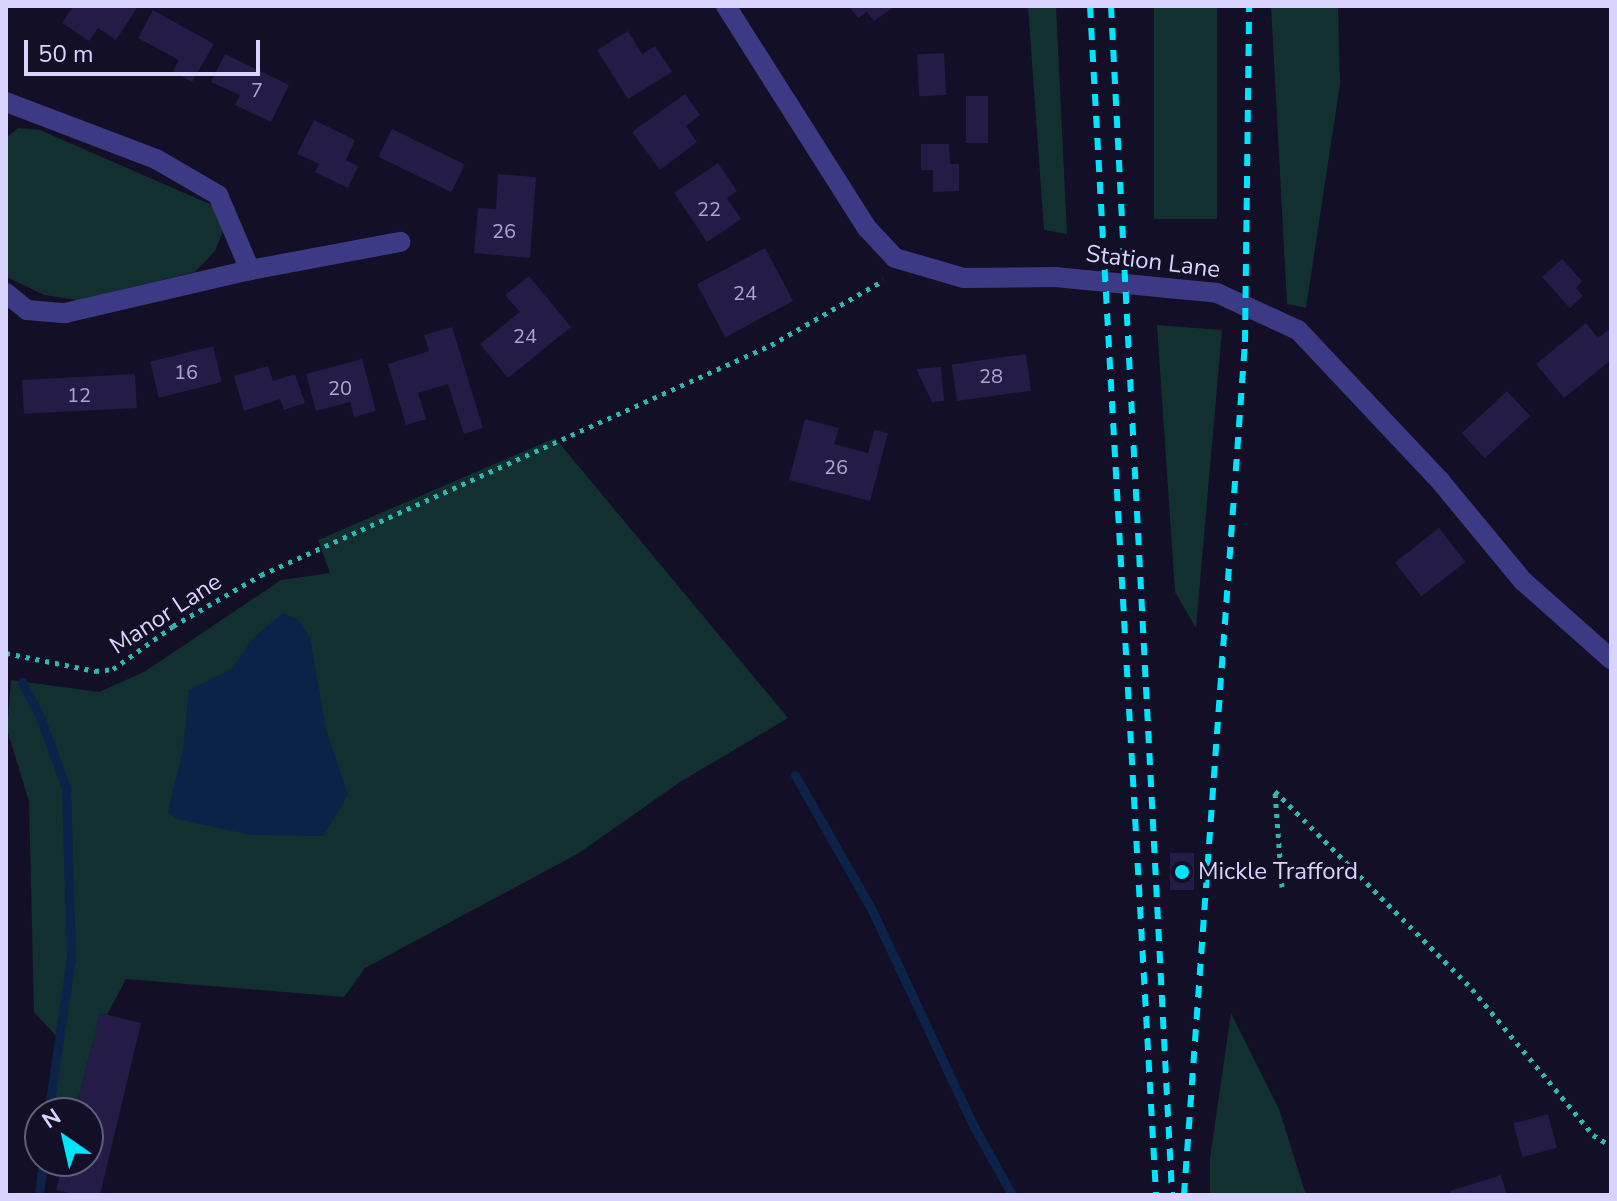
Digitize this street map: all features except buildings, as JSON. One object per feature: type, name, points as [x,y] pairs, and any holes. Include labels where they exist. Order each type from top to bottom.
[{"type":"street","name":"Station Lane","points":[[726,6],[867,228],[895,258],[964,278],[1055,277],[1217,293],[1298,330],[1441,482],[1523,581],[1611,659]]},
{"type":"street","points":[[6,102],[156,159],[218,195],[250,270]]},
{"type":"street","points":[[6,293],[27,310],[65,313],[250,270],[400,242]]},
{"type":"path","name":"Manor Lane","points":[[6,653],[95,671],[113,669],[173,626],[261,575],[338,545],[771,345],[913,264]]},
{"type":"path","points":[[1282,887],[1275,791],[1472,989],[1593,1135],[1611,1146]]},
{"type":"green space","points":[[1028,6],[1056,6],[1067,234],[1044,230]]},
{"type":"green space","points":[[1154,6],[1217,6],[1217,219],[1154,219]]},
{"type":"green space","points":[[1271,6],[1338,6],[1340,84],[1306,308],[1287,304]]},
{"type":"green space","points":[[18,128],[40,130],[212,205],[223,231],[215,251],[195,272],[78,300],[44,295],[7,277],[6,138]]},
{"type":"green space","points":[[1157,325],[1222,330],[1196,628],[1175,592]]},
{"type":"green space","points":[[555,438],[788,718],[680,782],[579,853],[365,968],[344,997],[126,979],[107,1015],[100,1014],[79,1097],[51,1097],[58,1038],[34,1012],[29,801],[7,730],[11,680],[99,692],[144,672],[281,580],[330,573],[318,540]]},
{"type":"green space","points":[[1231,1013],[1279,1109],[1306,1195],[1210,1195],[1210,1158]]},
{"type":"water","points":[[283,613],[298,620],[310,638],[326,729],[348,795],[323,836],[251,835],[177,819],[168,812],[183,749],[189,690],[233,668],[253,638]]},
{"type":"waterway","points":[[22,682],[41,719],[66,788],[71,958],[50,1097]]},
{"type":"waterway","points":[[795,775],[871,908],[972,1123],[1012,1195]]},
{"type":"waterway","points":[[39,1195],[41,1177]]},
{"type":"railway","points":[[1090,6],[1156,1195]]},
{"type":"railway","points":[[1111,6],[1172,1195]]},
{"type":"railway","points":[[1184,1195],[1245,342],[1249,6]]},
{"type":"place","name":"Mickle Trafford","points":[[1182,872]]}]
